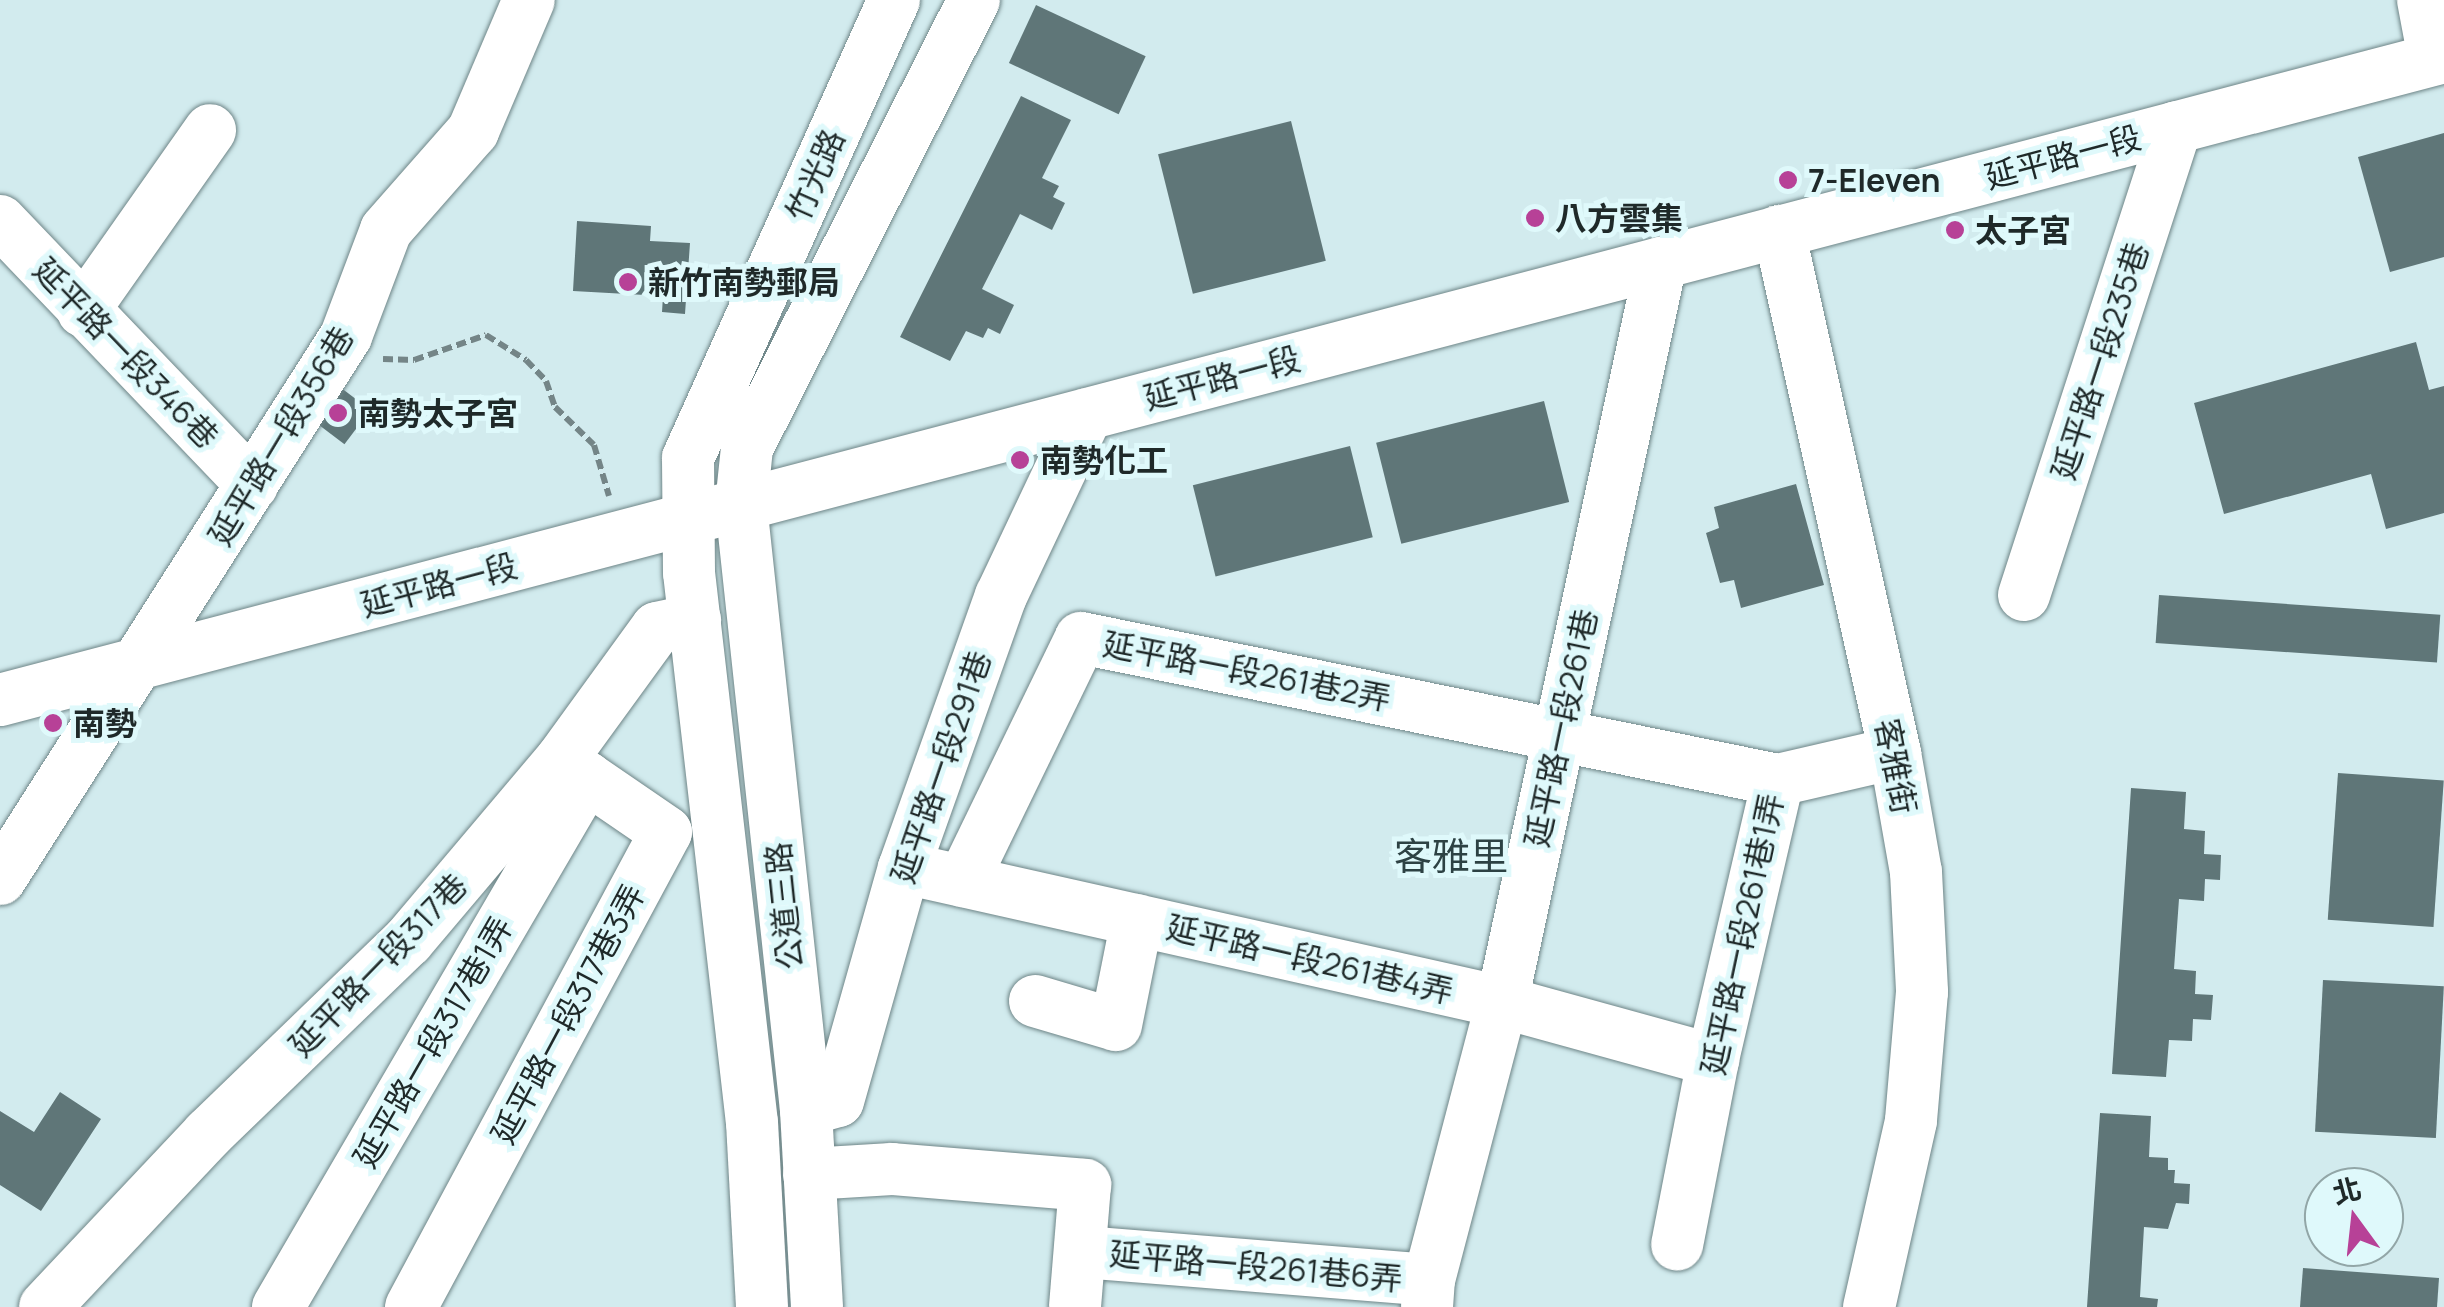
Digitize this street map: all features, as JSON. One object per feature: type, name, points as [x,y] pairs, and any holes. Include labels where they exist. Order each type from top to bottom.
[{"type":"street","name":"延平路一段356巷","points":[[0,879],[142,662],[339,347],[386,230],[473,131],[529,0]]},
{"type":"street","name":"竹光路","points":[[688,520],[688,458],[894,0]]},
{"type":"street","name":"竹光路","points":[[741,505],[747,448],[974,0]]},
{"type":"street","points":[[2423,0],[2439,58]]},
{"type":"street","name":"延平路一段","points":[[0,700],[2439,58]]},
{"type":"street","name":"延平路一段235巷","points":[[2024,595],[2176,127]]},
{"type":"street","points":[[83,311],[210,130]]},
{"type":"street","name":"延平路一段346巷","points":[[0,221],[252,485]]},
{"type":"street","name":"客雅街","points":[[1779,231],[1895,753],[1916,872],[1922,992],[1911,1121],[1869,1307]]},
{"type":"street","name":"延平路一段261巷","points":[[1428,1294],[1502,1002],[1660,263]]},
{"type":"street","name":"延平路一段291巷","points":[[806,1110],[838,1101],[904,868],[1001,596],[1087,414]]},
{"type":"street","name":"公道三路","points":[[741,505],[806,1110],[817,1307]]},
{"type":"street","name":"公道三路","points":[[688,520],[694,620],[721,822],[752,1124],[762,1307]]},
{"type":"street","name":"延平路一段317巷","points":[[45,1307],[208,1134],[408,941],[574,769],[656,628],[694,620]]},
{"type":"street","name":"延平路一段261巷2弄","points":[[963,881],[1081,638],[1561,733]]},
{"type":"street","name":"延平路一段261巷1弄","points":[[1561,733],[1778,780],[1713,1060],[1678,1245]]},
{"type":"street","points":[[1778,780],[1895,753]]},
{"type":"street","points":[[574,769],[666,832],[721,822]]},
{"type":"street","name":"延平路一段317巷1弄","points":[[278,1307],[574,769]]},
{"type":"street","name":"延平路一段317巷3弄","points":[[411,1307],[666,832]]},
{"type":"street","name":"延平路一段261巷4弄","points":[[904,868],[1502,1002],[1713,1060]]},
{"type":"street","points":[[1035,1001],[1116,1025],[1137,920]]},
{"type":"street","name":"延平路一段261巷6弄","points":[[809,1174],[892,1169],[1085,1185],[1083,1252],[1075,1307]]},
{"type":"street","name":"延平路一段261巷6弄","points":[[1083,1252],[1428,1294]]},
{"type":"path","points":[[339,347],[369,358],[414,360],[486,335],[526,360],[546,382],[555,407],[594,445],[608,485],[616,538]]},
{"type":"building","points":[[1036,5],[1146,56],[1119,114],[1009,63]]},
{"type":"building","points":[[1021,96],[1071,120],[1042,178],[1059,186],[1053,197],[1065,203],[1052,230],[1020,214],[982,289],[1014,305],[1000,334],[988,328],[983,338],[966,331],[950,361],[900,337]]},
{"type":"building","points":[[1291,121],[1326,261],[1193,294],[1158,154]]},
{"type":"building","points":[[2444,133],[2444,257],[2390,272],[2358,157]]},
{"type":"building","points":[[577,221],[651,226],[650,241],[690,243],[685,314],[662,312],[663,296],[573,291]]},
{"type":"building","points":[[2416,342],[2429,390],[2444,386],[2444,513],[2386,529],[2371,474],[2224,514],[2194,403]]},
{"type":"building","name":"南勢太子宮","points":[[332,381],[370,410],[344,444],[306,415]]},
{"type":"building","points":[[1544,401],[1569,502],[1401,544],[1376,443]]},
{"type":"building","points":[[1350,446],[1373,537],[1216,576],[1193,485]]},
{"type":"building","points":[[1796,484],[1824,585],[1741,608],[1734,580],[1720,583],[1706,533],[1719,528],[1714,507]]},
{"type":"building","points":[[2159,595],[2440,615],[2437,663],[2156,643]]},
{"type":"building","points":[[2338,773],[2444,780],[2433,927],[2328,920]]},
{"type":"building","points":[[2131,788],[2186,792],[2184,829],[2205,831],[2204,854],[2221,855],[2220,880],[2205,879],[2204,901],[2179,899],[2174,969],[2196,971],[2195,994],[2213,995],[2211,1020],[2193,1019],[2192,1041],[2169,1040],[2166,1077],[2112,1074]]},
{"type":"building","points":[[2323,980],[2444,986],[2436,1138],[2315,1132]]},
{"type":"building","points":[[60,1092],[101,1119],[41,1211],[0,1185],[0,1111],[34,1132]]},
{"type":"building","points":[[2100,1113],[2151,1116],[2149,1157],[2168,1158],[2168,1170],[2175,1170],[2174,1183],[2190,1184],[2189,1204],[2176,1203],[2168,1229],[2144,1227],[2140,1297],[2158,1299],[2157,1307],[2087,1307]]},
{"type":"building","points":[[2303,1268],[2439,1278],[2437,1307],[2300,1307]]},
{"type":"place","name":"7-Eleven","points":[[1788,180]]},
{"type":"place","name":"八方雲集","points":[[1535,218]]},
{"type":"place","name":"太子宮","points":[[1955,230]]},
{"type":"place","name":"新竹南勢郵局","points":[[628,282]]},
{"type":"place","name":"南勢太子宮","points":[[338,413]]},
{"type":"place","name":"南勢化工","points":[[1020,460]]},
{"type":"place","name":"南勢","points":[[53,723]]},
{"type":"district","name":"客雅里","points":[[1451,856]]}]
